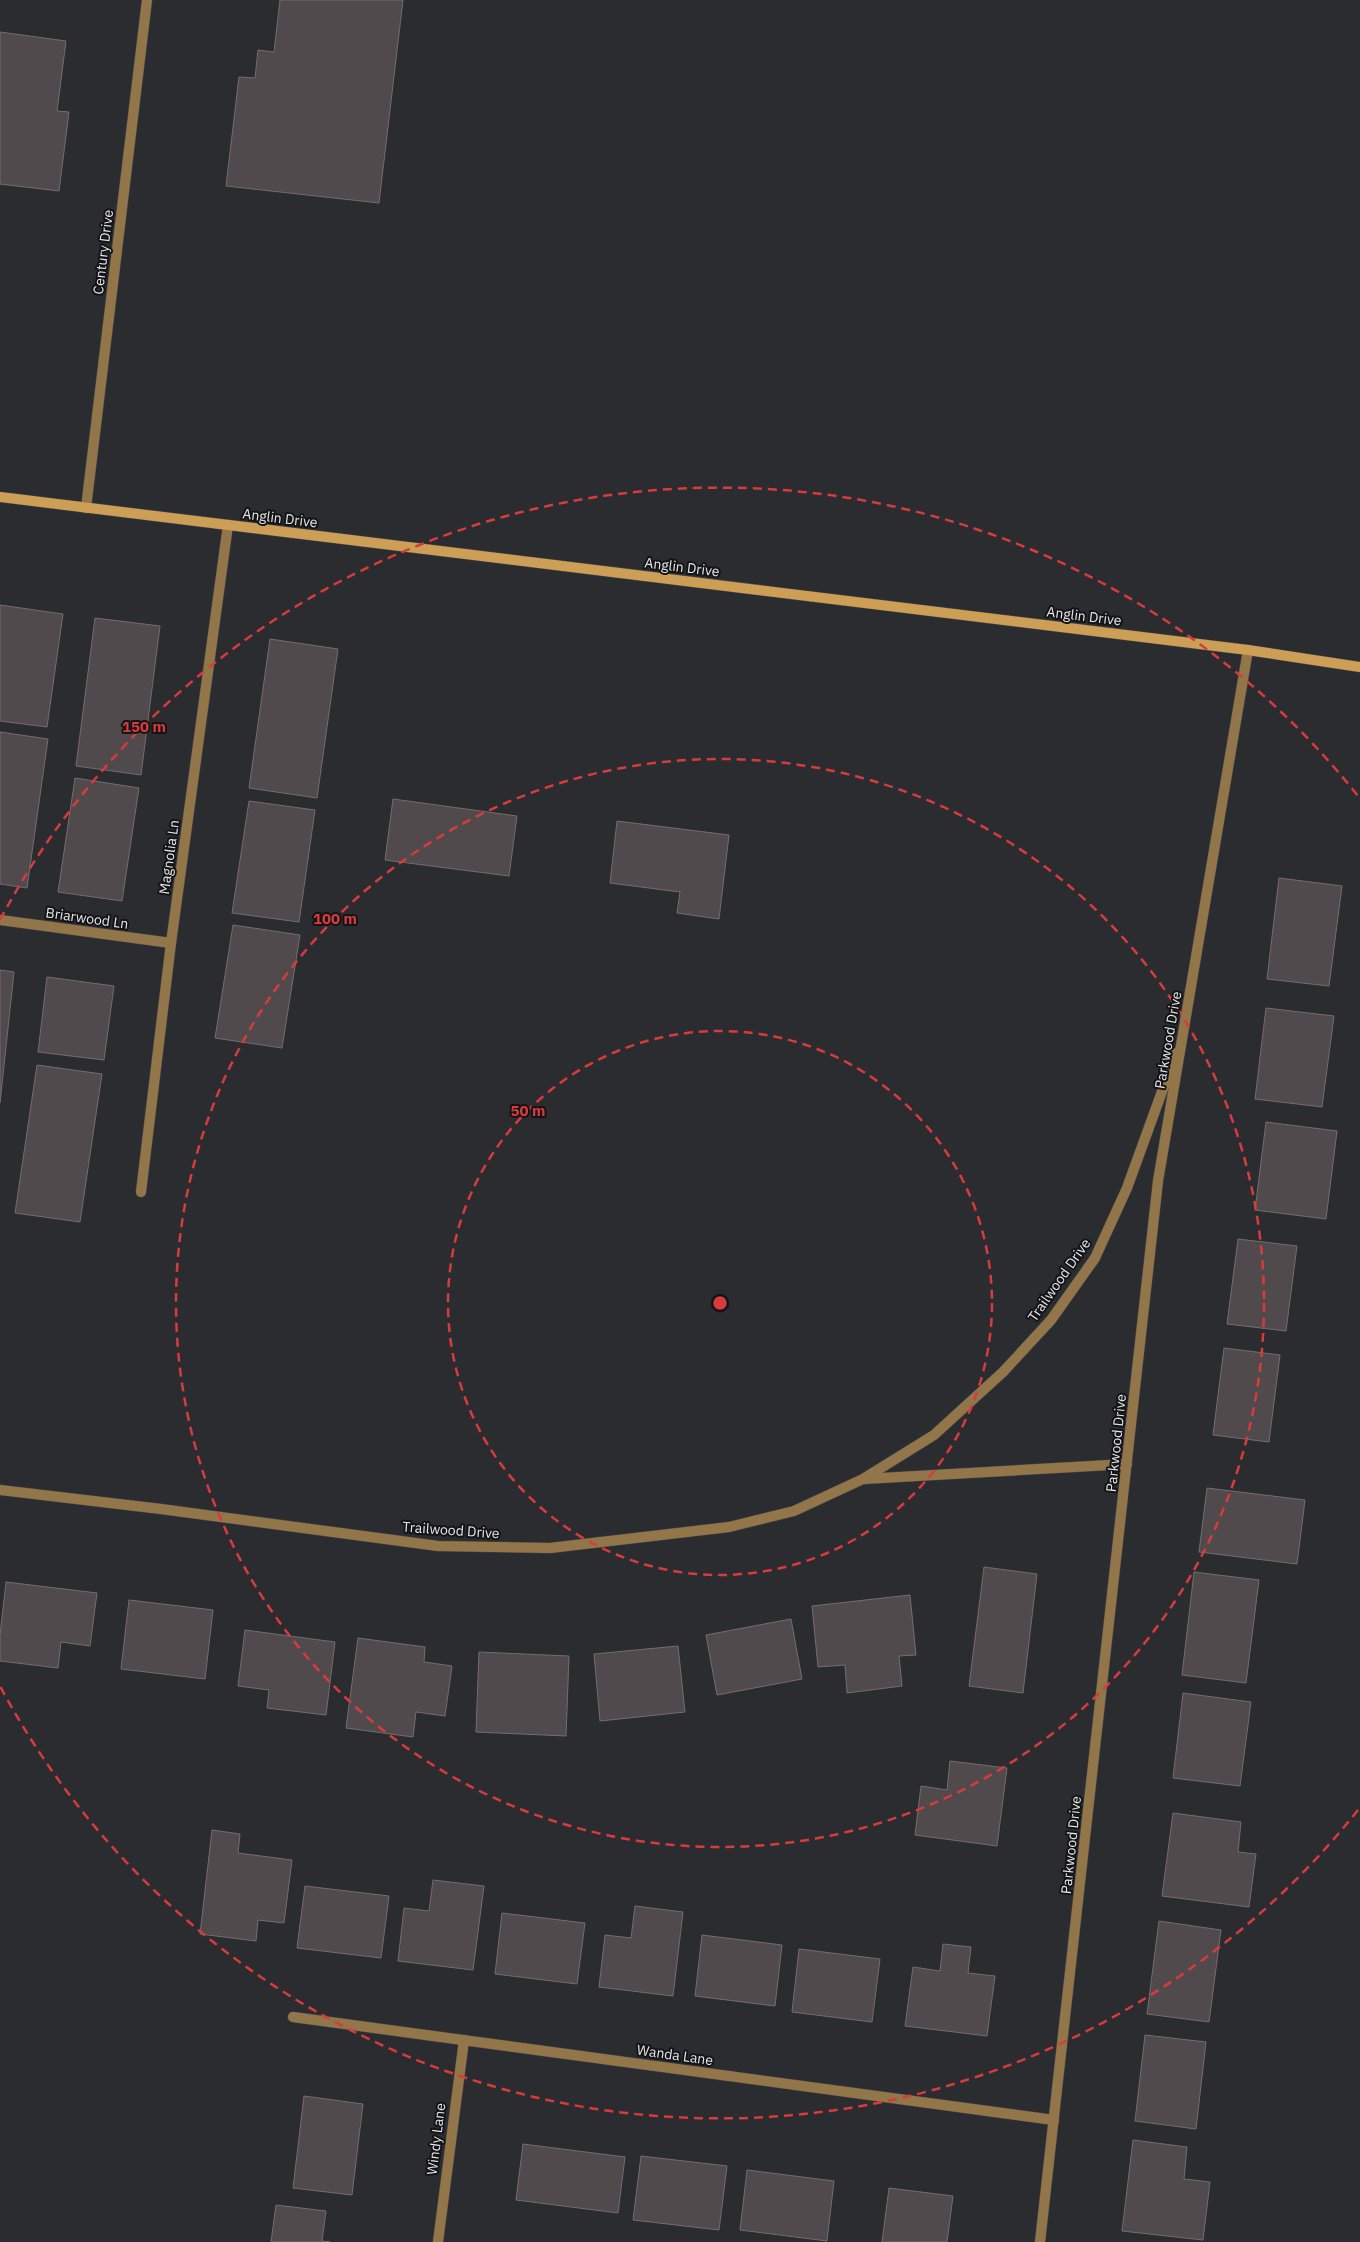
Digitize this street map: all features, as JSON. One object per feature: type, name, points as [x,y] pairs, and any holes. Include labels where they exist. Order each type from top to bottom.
[{"type":"street","name":"Century Drive","points":[[86,508],[147,0]]},
{"type":"street","name":"Anglin Drive","points":[[0,497],[1248,650],[1360,667]]},
{"type":"street","name":"Magnolia Ln","points":[[141,1192],[171,943],[228,526]]},
{"type":"street","name":"Parkwood Drive","points":[[1040,2242],[1158,1181],[1248,650]]},
{"type":"street","name":"Briarwood Ln","points":[[0,920],[171,943]]},
{"type":"street","name":"Trailwood Drive","points":[[0,1490],[171,1510],[438,1546],[550,1548],[729,1527],[794,1511],[863,1479],[934,1435],[1003,1372],[1051,1320],[1095,1258],[1127,1188],[1185,1028]]},
{"type":"street","name":"Trailwood Drive","points":[[863,1479],[1127,1464]]},
{"type":"street","name":"Wanda Lane","points":[[292,2017],[1054,2120]]},
{"type":"street","name":"Windy Lane","points":[[438,2242],[464,2040]]},
{"type":"building","points":[[280,0],[403,0],[379,203],[226,186],[239,77],[255,78],[258,50],[274,52]]},
{"type":"building","points":[[0,32],[66,41],[57,111],[69,112],[59,191],[0,184]]},
{"type":"building","points":[[0,605],[63,614],[47,727],[0,721]]},
{"type":"building","points":[[95,618],[160,626],[141,775],[76,766]]},
{"type":"building","points":[[270,639],[338,649],[317,798],[249,788]]},
{"type":"building","points":[[0,732],[48,739],[27,888],[0,884]]},
{"type":"building","points":[[75,778],[139,788],[122,901],[58,892]]},
{"type":"building","points":[[393,799],[517,816],[509,876],[385,860]]},
{"type":"building","points":[[249,801],[315,810],[299,922],[232,913]]},
{"type":"building","points":[[617,821],[729,835],[719,919],[677,913],[680,892],[610,883]]},
{"type":"building","points":[[1279,878],[1342,886],[1329,986],[1267,979]]},
{"type":"building","points":[[233,925],[300,935],[282,1048],[215,1038]]},
{"type":"building","points":[[0,970],[14,972],[0,1103]]},
{"type":"building","points":[[47,977],[114,986],[104,1060],[38,1052]]},
{"type":"building","points":[[1266,1008],[1334,1016],[1322,1107],[1255,1099]]},
{"type":"building","points":[[37,1065],[102,1074],[80,1222],[15,1213]]},
{"type":"building","points":[[1266,1122],[1337,1131],[1326,1219],[1255,1210]]},
{"type":"building","points":[[1238,1239],[1297,1246],[1286,1331],[1227,1324]]},
{"type":"building","points":[[1224,1348],[1280,1355],[1269,1442],[1213,1435]]},
{"type":"building","points":[[1207,1488],[1305,1500],[1297,1564],[1199,1552]]},
{"type":"building","points":[[984,1567],[1037,1574],[1023,1693],[969,1686]]},
{"type":"building","points":[[1194,1572],[1259,1580],[1246,1683],[1182,1675]]},
{"type":"building","points":[[6,1582],[97,1593],[90,1646],[61,1642],[58,1668],[0,1661],[0,1635]]},
{"type":"building","points":[[910,1595],[916,1655],[899,1656],[902,1686],[847,1693],[845,1665],[818,1667],[812,1606]]},
{"type":"building","points":[[129,1600],[213,1610],[205,1679],[121,1669]]},
{"type":"building","points":[[791,1619],[802,1679],[717,1695],[706,1635]]},
{"type":"building","points":[[245,1630],[335,1642],[326,1715],[267,1708],[269,1690],[238,1686]]},
{"type":"building","points":[[358,1638],[425,1647],[424,1662],[452,1666],[445,1716],[416,1712],[413,1737],[346,1728]]},
{"type":"building","points":[[678,1646],[685,1712],[600,1721],[594,1654]]},
{"type":"building","points":[[479,1652],[569,1656],[566,1736],[476,1732]]},
{"type":"building","points":[[1183,1693],[1251,1702],[1240,1786],[1173,1778]]},
{"type":"building","points":[[950,1761],[1007,1768],[997,1846],[915,1835],[921,1786],[947,1790]]},
{"type":"building","points":[[1173,1813],[1241,1822],[1238,1852],[1256,1854],[1249,1907],[1162,1896]]},
{"type":"building","points":[[212,1830],[240,1834],[238,1853],[292,1860],[284,1923],[258,1920],[256,1941],[200,1934]]},
{"type":"building","points":[[433,1880],[484,1886],[473,1970],[398,1961],[404,1908],[429,1911]]},
{"type":"building","points":[[305,1886],[389,1896],[381,1958],[297,1948]]},
{"type":"building","points":[[635,1906],[683,1912],[673,1996],[599,1987],[605,1935],[631,1938]]},
{"type":"building","points":[[502,1913],[585,1923],[577,1984],[495,1974]]},
{"type":"building","points":[[1159,1921],[1221,1930],[1209,2022],[1147,2014]]},
{"type":"building","points":[[702,1935],[782,1945],[775,2006],[695,1996]]},
{"type":"building","points":[[943,1944],[971,1947],[968,1973],[995,1976],[987,2036],[905,2026],[913,1967],[940,1971]]},
{"type":"building","points":[[799,1949],[880,1959],[872,2022],[792,2012]]},
{"type":"building","points":[[1145,2035],[1206,2042],[1196,2129],[1135,2121]]},
{"type":"building","points":[[304,2096],[363,2104],[352,2195],[293,2188]]},
{"type":"building","points":[[1133,2140],[1187,2147],[1184,2179],[1210,2182],[1203,2240],[1122,2231]]},
{"type":"building","points":[[523,2144],[625,2157],[618,2213],[516,2200]]},
{"type":"building","points":[[641,2156],[727,2166],[719,2230],[633,2220]]},
{"type":"building","points":[[747,2170],[834,2181],[827,2241],[740,2230]]},
{"type":"building","points":[[889,2188],[953,2196],[947,2242],[882,2242]]},
{"type":"building","points":[[276,2205],[326,2211],[322,2241],[330,2242],[271,2242]]}]
